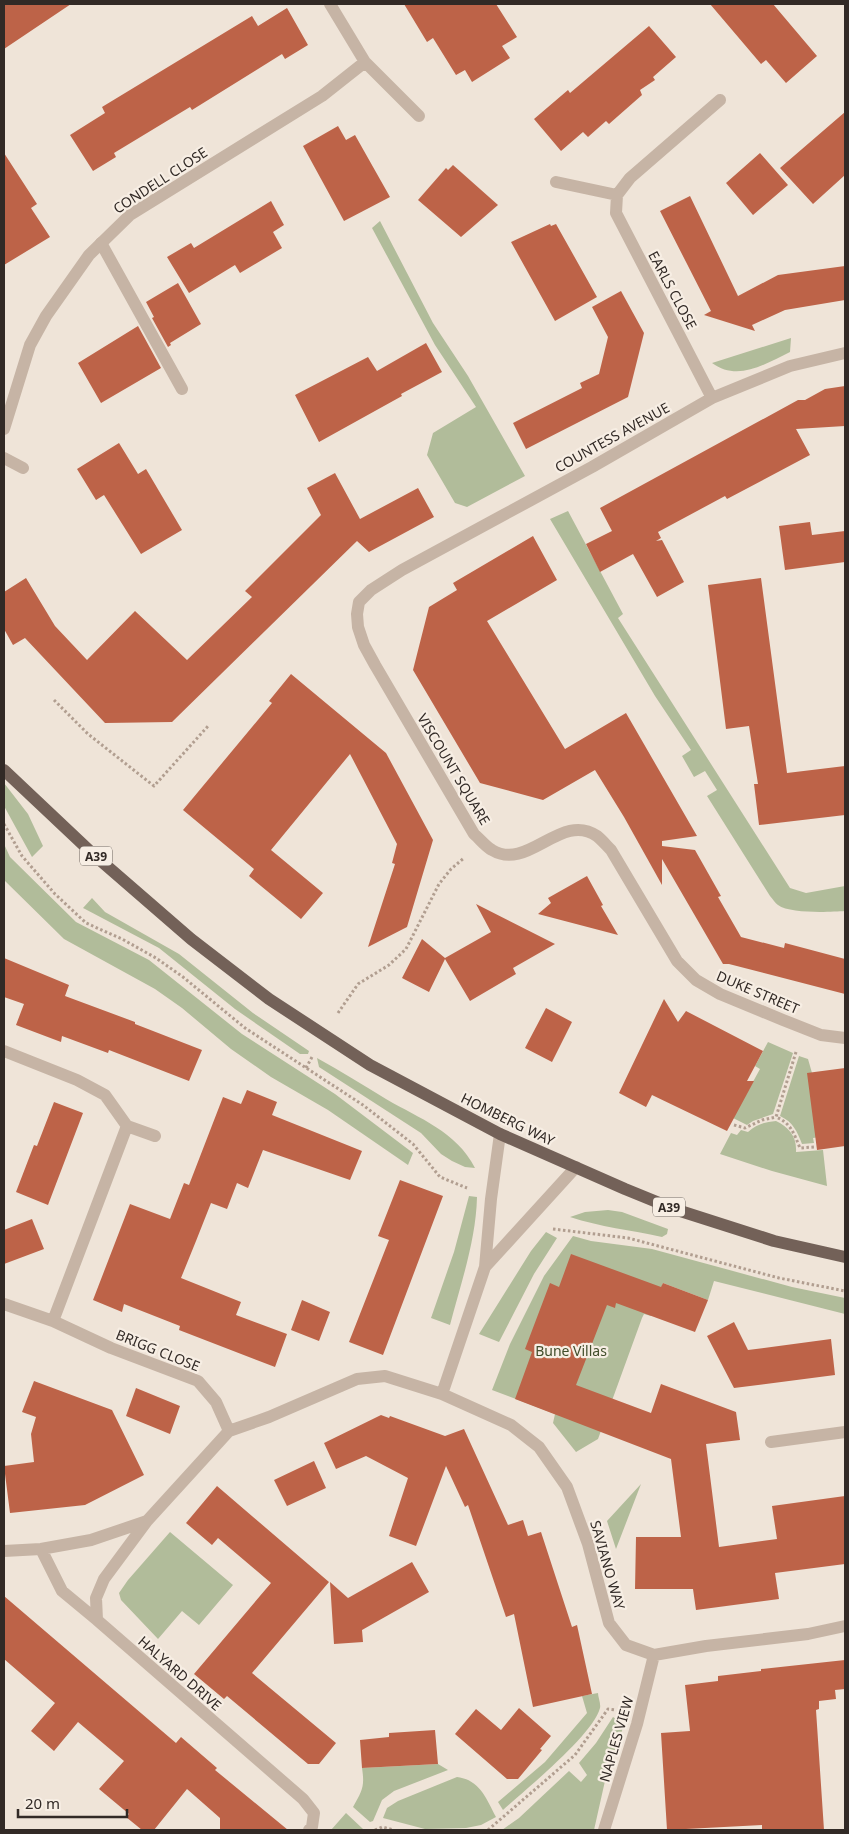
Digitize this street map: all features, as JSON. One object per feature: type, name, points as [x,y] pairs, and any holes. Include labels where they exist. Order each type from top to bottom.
[{"type":"main road","name":"HOMBERG WAY","points":[[4,770],[107,867],[191,939],[268,1000],[370,1065],[500,1134],[674,1209],[774,1241],[845,1257]]},
{"type":"street","points":[[330,4],[365,62],[419,116]]},
{"type":"street","name":"CONDELL CLOSE","points":[[4,428],[30,345],[46,316],[89,255],[101,242],[130,215],[322,96],[365,62]]},
{"type":"street","points":[[556,182],[616,195],[630,178],[720,100]]},
{"type":"street","name":"EARLS CLOSE","points":[[616,195],[616,213],[712,398]]},
{"type":"street","points":[[101,242],[182,389]]},
{"type":"street","name":"COUNTESS AVENUE","points":[[402,570],[592,467],[712,398],[790,366],[845,354]]},
{"type":"street","points":[[4,458],[23,468]]},
{"type":"street","name":"VISCOUNT SQUARE","points":[[402,570],[370,590],[359,602],[357,614],[358,627],[364,645],[375,665],[474,834],[492,850],[512,856],[534,848],[564,832],[580,829],[597,836],[611,850],[626,875]]},
{"type":"street","name":"DUKE STREET","points":[[626,875],[677,961],[696,980],[720,994],[821,1035],[845,1038]]},
{"type":"street","points":[[4,1051],[77,1080],[105,1095],[127,1126],[155,1136]]},
{"type":"street","points":[[53,1321],[127,1126]]},
{"type":"street","points":[[442,1394],[485,1267],[491,1199],[500,1134]]},
{"type":"street","points":[[485,1267],[576,1167]]},
{"type":"street","name":"BRIGG CLOSE","points":[[4,1304],[53,1321],[111,1348],[198,1381],[216,1402],[228,1431]]},
{"type":"street","name":"SAVIANO WAY","points":[[228,1431],[269,1417],[357,1379],[385,1376],[442,1394],[511,1425],[539,1447],[567,1487],[588,1544],[609,1623],[626,1644],[654,1655]]},
{"type":"street","points":[[97,1620],[96,1598],[104,1579],[147,1521],[228,1431]]},
{"type":"street","points":[[771,1442],[845,1432]]},
{"type":"street","points":[[4,1551],[41,1549],[91,1540],[147,1521]]},
{"type":"street","points":[[41,1549],[62,1591],[97,1620]]},
{"type":"street","name":"HALYARD DRIVE","points":[[97,1620],[303,1799],[314,1813],[312,1827],[309,1830]]},
{"type":"street","points":[[654,1655],[706,1646],[808,1634],[845,1626]]},
{"type":"street","name":"NAPLES VIEW","points":[[604,1830],[640,1713],[654,1655]]},
{"type":"path","points":[[54,700],[88,734],[154,786],[209,725]]},
{"type":"path","points":[[4,824],[22,856],[55,894],[86,923],[122,939],[156,958],[183,977],[245,1028],[363,1105],[413,1144],[440,1177],[470,1189]]},
{"type":"path","points":[[339,1010],[358,984],[389,965],[406,949],[438,884],[451,869]]},
{"type":"path","points":[[776,1117],[804,1028]]},
{"type":"path","points":[[734,1125],[745,1128],[762,1120],[776,1117],[782,1119],[796,1133],[800,1148],[814,1147]]},
{"type":"path","points":[[554,1230],[628,1238],[779,1278],[845,1291]]},
{"type":"path","points":[[488,1830],[575,1755],[608,1709],[640,1713]]},
{"type":"path","points":[[375,1830],[382,1827],[394,1830]]},
{"type":"green space","points":[[380,221],[433,323],[468,376],[525,476],[467,507],[455,503],[427,455],[433,433],[476,407],[435,345],[372,228]]},
{"type":"green space","points":[[791,338],[790,352],[761,366],[742,371],[732,371],[712,363]]},
{"type":"green space","points":[[568,511],[623,614],[618,618],[790,888],[806,893],[845,886],[845,911],[810,912],[791,910],[778,905],[770,896],[707,796],[717,790],[705,771],[694,777],[682,756],[691,750],[655,696],[550,519]]},
{"type":"green space","points":[[4,783],[28,814],[43,846],[32,857],[4,806]]},
{"type":"green space","points":[[4,844],[10,857],[76,922],[149,960],[242,1034],[335,1094],[413,1153],[408,1165],[328,1110],[271,1077],[231,1049],[182,1008],[155,989],[64,939],[4,880]]},
{"type":"green space","points":[[92,898],[105,912],[179,954],[253,1013],[309,1051],[308,1054],[300,1054],[235,1009],[159,948],[83,908]]},
{"type":"green space","points":[[768,1042],[793,1053],[773,1114],[747,1125],[731,1117],[760,1069],[755,1066]]},
{"type":"green space","points":[[799,1056],[808,1059],[812,1073],[820,1137],[813,1138],[814,1143],[802,1144],[794,1127],[780,1116]]},
{"type":"green space","points":[[317,1058],[436,1127],[458,1144],[475,1168],[465,1167],[441,1154],[421,1133],[319,1067]]},
{"type":"green space","points":[[776,1121],[785,1126],[794,1137],[796,1152],[823,1150],[827,1186],[720,1154],[731,1133],[737,1135],[741,1130],[748,1132],[761,1124]]},
{"type":"green space","points":[[469,1196],[477,1197],[474,1229],[450,1325],[431,1318],[454,1252]]},
{"type":"green space","points":[[608,1210],[622,1212],[668,1229],[667,1234],[662,1237],[604,1226],[570,1217],[585,1212]]},
{"type":"green space","points":[[546,1232],[557,1238],[534,1274],[499,1342],[479,1334],[531,1251]]},
{"type":"green space","name":"Bune Villas","points":[[573,1236],[591,1241],[652,1249],[792,1287],[845,1298],[845,1314],[714,1281],[708,1300],[663,1283],[651,1316],[644,1314],[642,1318],[598,1439],[576,1452],[553,1423],[555,1414],[492,1390],[510,1344],[544,1276]]},
{"type":"green space","points":[[641,1484],[616,1549],[607,1521]]},
{"type":"green space","points":[[170,1532],[233,1585],[199,1625],[182,1611],[158,1639],[121,1600],[119,1593]]},
{"type":"green space","points":[[598,1693],[600,1708],[585,1733],[557,1762],[503,1810],[498,1802],[545,1762],[587,1713],[582,1696]]},
{"type":"green space","points":[[613,1717],[624,1725],[607,1772],[594,1830],[502,1830],[519,1818],[569,1771],[581,1782],[587,1775],[579,1763],[596,1743]]},
{"type":"green space","points":[[438,1764],[448,1770],[394,1791],[382,1800],[373,1821],[370,1822],[353,1807],[362,1789],[362,1768]]},
{"type":"green space","points":[[457,1777],[477,1786],[496,1817],[481,1825],[466,1828],[425,1829],[383,1818],[387,1808],[398,1801]]},
{"type":"green space","points":[[346,1813],[363,1829],[362,1830],[331,1830]]},
{"type":"building","points":[[4,4],[71,4],[4,49]]},
{"type":"building","points":[[404,4],[496,4],[517,37],[502,46],[510,58],[472,82],[465,70],[456,75],[433,38],[427,42]]},
{"type":"building","points":[[710,4],[773,4],[817,56],[786,83],[766,60],[761,64]]},
{"type":"building","points":[[287,8],[308,45],[285,59],[282,54],[192,110],[190,107],[114,153],[116,157],[93,171],[70,135],[105,113],[102,107],[252,16],[258,26]]},
{"type":"building","points":[[649,26],[676,57],[653,77],[655,80],[640,90],[642,95],[609,124],[606,121],[588,137],[583,132],[561,151],[534,119],[568,90],[570,93]]},
{"type":"building","points":[[845,112],[845,175],[813,204],[780,168]]},
{"type":"building","points":[[338,126],[346,140],[355,135],[390,197],[344,221],[303,146]]},
{"type":"building","points":[[4,153],[37,204],[31,208],[50,237],[4,265]]},
{"type":"building","points":[[760,153],[788,185],[753,215],[726,183]]},
{"type":"building","points":[[453,165],[498,205],[461,237],[418,200],[446,168],[448,170]]},
{"type":"building","points":[[690,196],[738,296],[778,275],[845,266],[845,300],[785,310],[752,325],[755,331],[704,315],[711,311],[660,211]]},
{"type":"building","points":[[271,201],[284,225],[273,232],[282,248],[240,273],[235,265],[189,293],[167,257],[191,243],[194,248]]},
{"type":"building","points":[[550,224],[551,226],[556,224],[597,297],[555,321],[511,242]]},
{"type":"building","points":[[178,283],[201,324],[170,343],[171,345],[168,347],[152,318],[154,317],[146,302]]},
{"type":"building","points":[[621,291],[644,333],[628,397],[526,449],[513,423],[582,388],[580,383],[599,374],[608,337],[592,307]]},
{"type":"building","points":[[138,326],[161,368],[101,403],[78,363]]},
{"type":"building","points":[[426,343],[442,372],[319,442],[295,395],[368,357],[377,371]]},
{"type":"building","points":[[845,386],[845,426],[796,429],[810,455],[727,499],[725,496],[658,532],[661,538],[656,541],[662,540],[684,582],[657,597],[633,554],[600,572],[586,544],[612,531],[600,508],[798,400],[805,400],[825,389]]},
{"type":"building","points":[[119,443],[138,474],[146,469],[182,530],[141,554],[104,495],[96,500],[77,469]]},
{"type":"building","points":[[335,473],[360,519],[418,488],[434,517],[369,552],[357,541],[172,722],[105,723],[25,638],[13,645],[4,629],[4,592],[26,578],[55,626],[87,660],[135,611],[187,660],[252,597],[245,591],[321,515],[307,488]]},
{"type":"building","points":[[810,522],[812,535],[845,531],[845,562],[785,570],[779,526]]},
{"type":"building","points":[[533,536],[557,580],[487,621],[565,749],[626,713],[697,836],[662,841],[662,846],[695,850],[721,896],[718,897],[741,937],[784,948],[785,943],[845,959],[845,994],[723,964],[662,859],[662,885],[595,770],[543,800],[480,783],[413,670],[429,607],[457,590],[453,583]]},
{"type":"building","points":[[761,578],[787,773],[845,766],[845,815],[759,825],[754,784],[758,784],[749,726],[726,729],[708,585]]},
{"type":"building","points":[[291,674],[386,753],[433,840],[407,927],[368,947],[395,864],[392,863],[397,844],[350,754],[271,850],[323,893],[301,919],[249,876],[254,869],[183,810],[272,703],[269,701]]},
{"type":"building","points":[[587,876],[603,905],[601,906],[618,935],[538,914],[551,903],[548,898]]},
{"type":"building","points":[[476,904],[555,944],[513,968],[516,974],[470,1001],[445,959],[429,992],[402,978],[422,939],[445,958],[491,932]]},
{"type":"building","points":[[4,958],[69,985],[65,996],[202,1050],[189,1081],[109,1050],[108,1053],[62,1036],[61,1042],[16,1025],[24,1004],[4,997]]},
{"type":"building","points":[[664,999],[678,1022],[686,1011],[763,1051],[747,1081],[754,1081],[727,1131],[652,1095],[646,1107],[619,1093]]},
{"type":"building","points":[[546,1008],[572,1022],[552,1062],[525,1048]]},
{"type":"building","points":[[845,1068],[845,1146],[817,1150],[807,1073]]},
{"type":"building","points":[[247,1090],[277,1102],[272,1115],[362,1151],[350,1180],[263,1150],[248,1188],[237,1183],[227,1209],[211,1203],[181,1278],[241,1302],[236,1315],[287,1334],[275,1367],[179,1330],[180,1326],[124,1304],[122,1312],[93,1300],[130,1204],[170,1219],[184,1183],[189,1185],[223,1097],[241,1104]]},
{"type":"building","points":[[54,1102],[83,1113],[48,1205],[16,1192],[34,1145],[37,1146]]},
{"type":"building","points":[[400,1180],[443,1196],[383,1355],[349,1342],[389,1240],[378,1236]]},
{"type":"building","points":[[32,1219],[44,1249],[4,1264],[4,1230]]},
{"type":"building","points":[[571,1254],[661,1287],[663,1283],[708,1300],[695,1332],[616,1303],[615,1308],[607,1305],[576,1385],[651,1413],[661,1384],[736,1412],[740,1440],[706,1444],[719,1547],[777,1539],[772,1506],[845,1496],[845,1564],[775,1573],[779,1599],[696,1610],[693,1589],[635,1589],[636,1537],[681,1537],[671,1459],[515,1399],[532,1352],[525,1349],[550,1283],[559,1287]]},
{"type":"building","points":[[302,1300],[330,1312],[319,1341],[291,1330]]},
{"type":"building","points":[[734,1322],[748,1350],[831,1339],[835,1375],[734,1388],[707,1336]]},
{"type":"building","points":[[34,1381],[112,1410],[144,1475],[85,1505],[10,1513],[4,1466],[34,1462],[31,1434],[36,1417],[22,1412]]},
{"type":"building","points":[[136,1388],[180,1406],[170,1434],[126,1416]]},
{"type":"building","points":[[381,1415],[389,1418],[390,1416],[445,1436],[464,1429],[508,1525],[523,1520],[528,1536],[541,1532],[572,1627],[577,1625],[592,1694],[533,1707],[514,1614],[506,1617],[468,1505],[465,1507],[446,1466],[416,1546],[389,1536],[408,1478],[366,1456],[336,1469],[324,1443]]},
{"type":"building","points":[[314,1461],[326,1488],[287,1506],[274,1480]]},
{"type":"building","points":[[217,1486],[329,1582],[252,1673],[336,1743],[319,1764],[308,1764],[227,1696],[224,1699],[194,1674],[271,1583],[218,1538],[212,1545],[186,1523]]},
{"type":"building","points":[[412,1562],[429,1592],[362,1630],[363,1642],[334,1644],[330,1582],[348,1598]]},
{"type":"building","points":[[4,1596],[176,1743],[181,1737],[217,1768],[215,1770],[288,1830],[220,1830],[220,1818],[187,1789],[154,1830],[142,1830],[126,1817],[129,1814],[99,1789],[124,1761],[78,1722],[54,1751],[31,1731],[55,1703],[4,1659]]},
{"type":"building","points":[[845,1660],[845,1689],[835,1690],[836,1699],[819,1701],[819,1709],[816,1710],[824,1830],[762,1830],[762,1825],[667,1830],[661,1733],[690,1731],[685,1685],[718,1681],[718,1676],[761,1671],[761,1669]]},
{"type":"building","points":[[519,1708],[551,1736],[518,1779],[507,1779],[455,1734],[476,1709],[501,1730]]},
{"type":"building","points":[[435,1730],[438,1764],[362,1768],[360,1740],[389,1737],[389,1733]]}]
